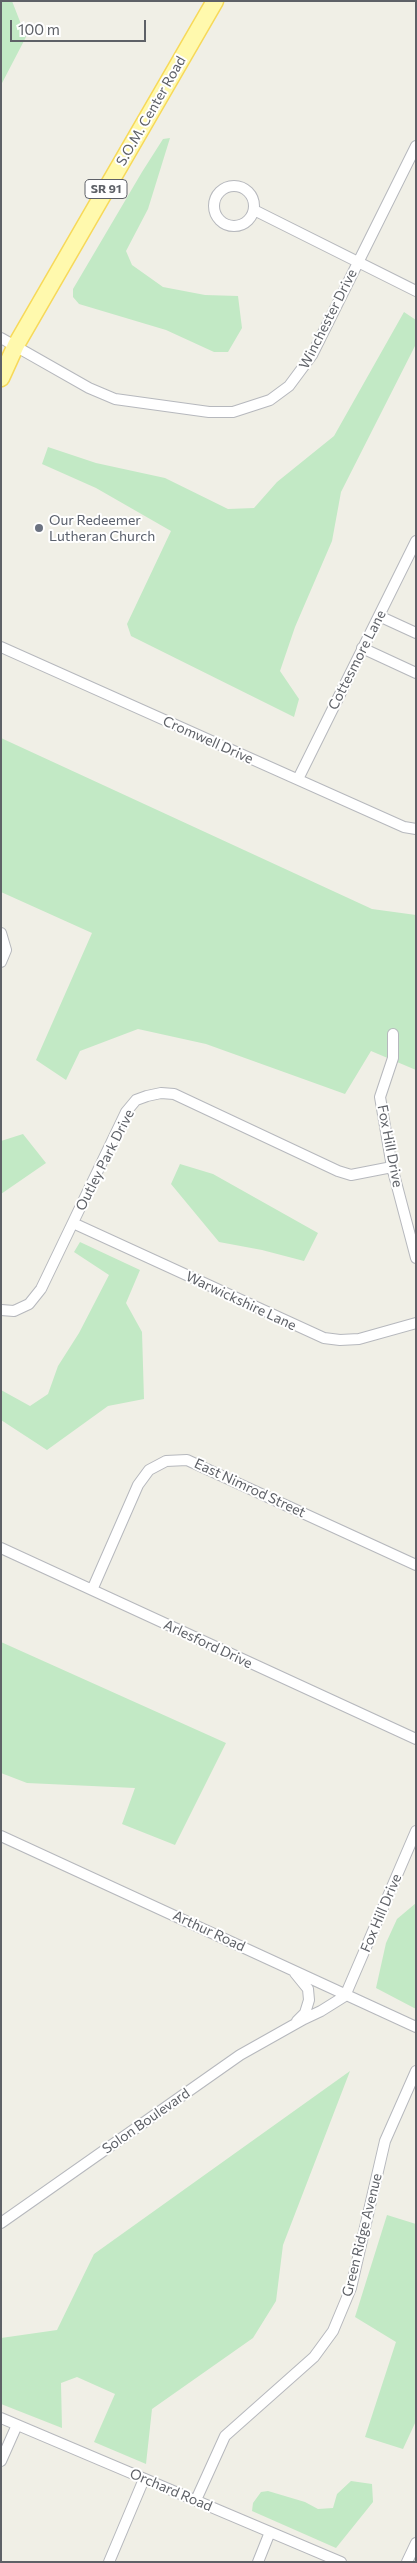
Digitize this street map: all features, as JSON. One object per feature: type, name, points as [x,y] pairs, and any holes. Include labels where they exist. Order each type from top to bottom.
[{"type":"main road","name":"S.O.M. Center Road","points":[[1,378],[9,341],[215,1]]},
{"type":"street","name":"Winchester Drive","points":[[9,341],[89,388],[115,399],[209,412],[233,412],[270,400],[289,386],[301,373],[416,146]]},
{"type":"street","points":[[243,187],[253,197],[254,210],[251,216],[242,224],[229,225],[219,218],[216,213],[215,199],[223,188],[243,187]]},
{"type":"street","points":[[254,210],[416,291]]},
{"type":"street","name":"Cottesmore Lane","points":[[298,779],[416,541]]},
{"type":"street","points":[[379,616],[416,633]]},
{"type":"street","name":"Cromwell Drive","points":[[1,647],[404,827],[416,829]]},
{"type":"street","points":[[362,648],[416,673]]},
{"type":"street","points":[[1,933],[6,950],[1,962]]},
{"type":"street","name":"Fox Hill Drive","points":[[393,1034],[393,1058],[380,1097],[392,1167],[416,1258]]},
{"type":"street","name":"Outley Park Drive","points":[[1,1310],[14,1311],[29,1304],[41,1289],[126,1112],[136,1100],[161,1092],[174,1094],[338,1171],[351,1175],[392,1167]]},
{"type":"street","name":"Warwickshire Lane","points":[[73,1224],[324,1338],[340,1340],[358,1339],[416,1324]]},
{"type":"street","name":"East Nimrod Street","points":[[92,1590],[138,1485],[149,1470],[166,1461],[187,1460],[416,1565]]},
{"type":"street","name":"Arlesford Drive","points":[[1,1548],[416,1739]]},
{"type":"street","name":"Fox Hill Drive","points":[[345,1996],[416,1831]]},
{"type":"street","name":"Arthur Road","points":[[1,1836],[289,1967],[345,1996],[416,2027]]},
{"type":"street","name":"Solon Boulevard","points":[[289,1967],[308,1989],[305,2013],[294,2024]]},
{"type":"street","name":"Solon Boulevard","points":[[1,2223],[240,2055],[294,2024],[322,2011],[345,1996]]},
{"type":"street","name":"Green Ridge Avenue","points":[[196,2500],[225,2436],[314,2357],[333,2331],[351,2288],[384,2141],[416,2071]]},
{"type":"street","name":"Orchard Road","points":[[1,2418],[340,2562]]},
{"type":"street","points":[[1,2461],[17,2425]]},
{"type":"street","points":[[109,2562],[144,2479]]},
{"type":"street","points":[[258,2562],[270,2532]]},
{"type":"street","points":[[408,2562],[416,2544]]},
{"type":"green space","points":[[1,1],[12,1],[26,37],[1,85]]},
{"type":"green space","points":[[170,138],[148,209],[126,251],[132,265],[163,287],[205,295],[238,296],[242,328],[228,352],[214,352],[166,330],[79,304],[73,297],[73,289],[142,172],[163,139]]},
{"type":"green space","points":[[404,312],[416,320],[416,344],[341,492],[332,541],[295,627],[280,671],[299,699],[294,717],[131,636],[127,624],[171,531],[96,488],[42,464],[48,447],[96,463],[165,478],[228,509],[254,508],[277,482],[334,436]]},
{"type":"green space","points":[[1,738],[372,909],[416,915],[416,1070],[371,1051],[345,1094],[206,1044],[138,1029],[80,1051],[66,1080],[36,1060],[92,933],[1,892]]},
{"type":"green space","points":[[23,1134],[46,1163],[1,1194],[1,1141]]},
{"type":"green space","points":[[180,1164],[213,1174],[318,1233],[304,1261],[262,1250],[219,1242],[171,1184]]},
{"type":"green space","points":[[80,1242],[140,1270],[126,1303],[142,1332],[144,1399],[108,1406],[47,1450],[1,1420],[1,1390],[30,1406],[48,1394],[58,1366],[79,1333],[109,1275],[74,1252]]},
{"type":"green space","points":[[1,1642],[226,1743],[175,1845],[122,1824],[135,1788],[27,1783],[1,1773]]},
{"type":"green space","points":[[416,1903],[416,2009],[376,1988],[386,1943],[397,1919]]},
{"type":"green space","points":[[350,2071],[283,2245],[276,2301],[253,2338],[152,2409],[146,2464],[94,2442],[115,2394],[77,2377],[61,2383],[62,2428],[1,2404],[1,2338],[57,2330],[94,2254]]},
{"type":"green space","points":[[387,2215],[416,2224],[416,2421],[403,2449],[365,2437],[396,2342],[355,2317]]},
{"type":"green space","points":[[351,2481],[372,2484],[373,2502],[336,2548],[252,2511],[253,2503],[261,2492],[268,2491],[305,2502],[318,2509],[333,2508],[337,2494]]},
{"type":"place","name":"Our Redeemer Lutheran Church","points":[[39,528]]}]
